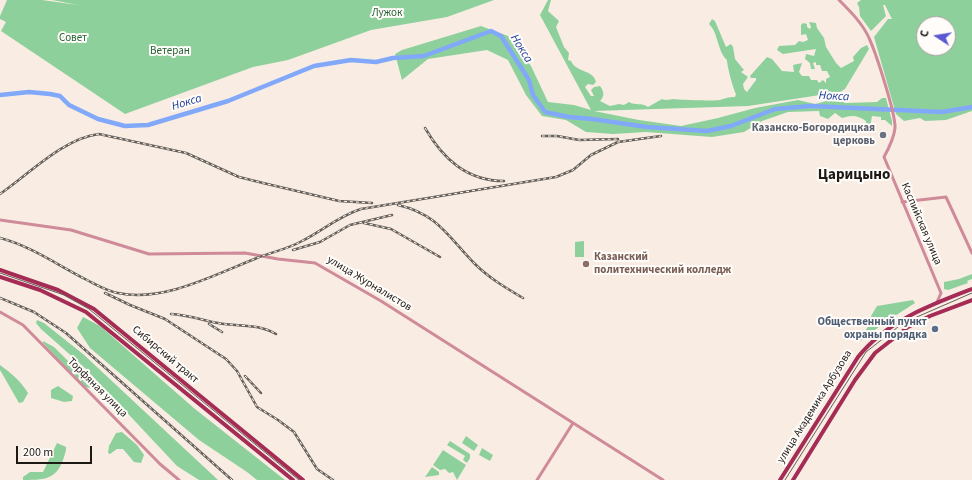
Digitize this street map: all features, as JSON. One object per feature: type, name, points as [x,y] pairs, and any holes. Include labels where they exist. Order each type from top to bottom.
[{"type":"main road","name":"Сибирский тракт","points":[[0,270],[58,290],[94,310],[303,480]]},
{"type":"main road","name":"Сибирский тракт","points":[[0,277],[40,290],[86,312],[293,480]]},
{"type":"main road","name":"улица Академика Арбузова","points":[[780,480],[862,352],[901,320],[937,302],[972,289]]},
{"type":"main road","name":"улица Академика Арбузова","points":[[793,480],[855,380],[875,352],[908,326],[972,300]]},
{"type":"street","name":"Каспийская улица","points":[[838,0],[854,15],[869,38],[894,118],[895,127],[893,137],[884,156],[939,289],[940,298],[937,302]]},
{"type":"street","points":[[902,202],[946,197],[972,253]]},
{"type":"street","name":"улица Журналистов","points":[[0,220],[71,230],[147,253],[245,253],[278,259],[315,263],[381,301],[663,480]]},
{"type":"street","name":"Торфяная улица","points":[[0,312],[23,324],[160,464],[179,480]]},
{"type":"street","points":[[537,480],[573,423]]},
{"type":"green space","name":"Ветеран","points":[[7,0],[42,0],[78,5],[52,0],[494,0],[447,17],[371,30],[288,60],[253,67],[125,114],[1,31],[6,22],[0,19],[0,16]]},
{"type":"green space","points":[[548,0],[551,0],[548,11],[559,21],[556,27],[564,47],[569,53],[568,60],[571,61],[577,68],[592,75],[596,82],[593,85],[588,84],[585,87],[591,96],[594,96],[591,90],[594,87],[600,86],[603,97],[600,101],[610,106],[619,104],[624,105],[629,102],[648,107],[662,99],[720,100],[735,97],[736,94],[730,77],[727,60],[721,52],[715,33],[709,24],[712,19],[715,21],[726,47],[731,44],[733,47],[735,59],[744,70],[741,72],[748,77],[743,84],[744,89],[747,92],[756,80],[756,78],[751,78],[750,76],[767,57],[772,59],[782,71],[794,72],[793,65],[802,63],[799,72],[802,76],[809,76],[811,80],[817,80],[819,83],[823,80],[826,83],[826,79],[830,77],[827,71],[822,71],[820,65],[816,65],[816,62],[813,63],[815,69],[811,69],[810,63],[805,59],[806,54],[814,56],[816,49],[783,54],[777,50],[779,46],[795,45],[799,41],[803,42],[808,40],[806,34],[801,35],[801,25],[803,23],[807,24],[807,27],[810,29],[811,27],[809,22],[816,23],[817,28],[824,38],[826,47],[841,68],[854,61],[853,57],[861,48],[867,45],[869,49],[845,89],[840,92],[748,106],[594,111],[639,120],[681,126],[755,108],[798,100],[815,104],[838,98],[845,103],[877,102],[882,98],[886,98],[892,126],[885,120],[881,120],[881,117],[872,116],[869,133],[865,132],[866,121],[860,118],[852,116],[842,118],[835,113],[828,119],[820,116],[819,111],[788,112],[762,121],[744,132],[712,137],[646,132],[613,134],[586,132],[566,120],[542,116],[526,95],[508,60],[487,50],[428,59],[402,80],[395,54],[402,50],[481,26],[508,36],[531,66],[548,102],[574,105],[591,110],[540,15]]},
{"type":"green space","points":[[861,0],[972,0],[972,111],[946,120],[925,121],[920,118],[904,121],[896,114],[874,37],[888,19],[892,19],[885,5],[883,5],[886,16],[871,31],[860,16],[857,3]]},
{"type":"green space","points":[[584,241],[584,257],[575,257],[575,242]]},
{"type":"green space","points":[[972,274],[972,279],[967,281],[968,283],[948,290],[944,289],[944,282],[959,279]]},
{"type":"green space","points":[[913,300],[915,303],[860,341],[877,306]]},
{"type":"green space","points":[[83,317],[100,326],[195,409],[285,480],[257,480],[199,440],[90,348],[77,328]]},
{"type":"green space","points":[[37,320],[44,323],[83,354],[218,480],[199,480],[177,466],[85,368],[41,329],[36,323]]},
{"type":"green space","points":[[43,341],[54,347],[88,381],[90,388],[85,387],[43,343]]},
{"type":"green space","points":[[0,365],[22,384],[28,393],[23,402],[19,403],[0,370]]},
{"type":"green space","points":[[58,386],[73,396],[72,401],[64,402],[51,398],[51,390]]},
{"type":"green space","points":[[122,432],[137,445],[144,455],[141,463],[134,462],[123,449],[117,449],[110,454],[108,453],[109,446],[116,433]]},
{"type":"green space","points":[[466,436],[478,445],[474,451],[462,443]]},
{"type":"green space","points":[[450,441],[470,454],[470,458],[467,463],[463,460],[465,456],[447,445]]},
{"type":"green space","points":[[57,443],[66,447],[66,450],[56,472],[47,478],[23,480],[23,477],[30,472],[43,472]]},
{"type":"green space","points":[[482,448],[493,455],[490,461],[479,455]]},
{"type":"green space","points":[[443,450],[466,465],[457,480],[453,472],[449,473],[445,469],[440,470],[433,465]]},
{"type":"green space","points":[[432,467],[439,472],[439,475],[425,477]]},
{"type":"waterway","name":"Нокса","points":[[0,95],[29,92],[60,96],[69,105],[98,119],[125,126],[148,125],[228,101],[314,66],[351,60],[376,62],[393,58],[424,56],[491,31],[501,36],[529,80],[533,95],[545,112],[569,117],[647,127],[707,131],[731,126],[775,109],[811,106],[942,112],[972,107]]},
{"type":"tram line","points":[[0,273],[64,295],[89,309],[299,480]]},
{"type":"tram line","points":[[785,480],[866,352],[903,323],[972,293]]},
{"type":"railway","points":[[425,128],[440,149],[457,166],[479,177],[504,181]]},
{"type":"railway","points":[[0,194],[60,149],[73,142],[99,134],[186,153],[239,177],[339,201],[372,203]]},
{"type":"railway","points":[[542,136],[557,136],[579,140],[618,139]]},
{"type":"railway","points":[[0,238],[34,251],[110,291],[135,295],[153,294],[171,291],[207,279],[257,258],[297,244],[345,216],[361,209],[556,177],[573,170],[591,155],[618,142],[661,136]]},
{"type":"railway","points":[[398,205],[423,214],[433,221],[450,236],[480,269],[523,298]]},
{"type":"railway","points":[[293,250],[320,242],[350,225],[392,215]]},
{"type":"railway","points":[[364,223],[391,229],[440,257]]},
{"type":"railway","points":[[105,293],[165,319],[226,359],[237,371],[257,407],[294,432],[317,469],[333,480]]},
{"type":"railway","points":[[0,298],[34,312],[66,333],[232,480]]},
{"type":"railway","points":[[171,314],[189,316],[212,322],[262,328],[276,334]]},
{"type":"railway","points":[[209,324],[222,332]]},
{"type":"railway","points":[[245,376],[261,393]]},
{"type":"place","name":"Казанско-Богородицкая церковь","points":[[883,135]]},
{"type":"place","name":"Казанский политехнический колледж","points":[[586,264]]},
{"type":"place","name":"Общественный пункт охраны порядка","points":[[935,329]]},
{"type":"district","name":"Царицыно","points":[[854,176]]},
{"type":"park label","name":"Лужок","points":[[387,14]]},
{"type":"park label","name":"Совет","points":[[73,39]]}]
